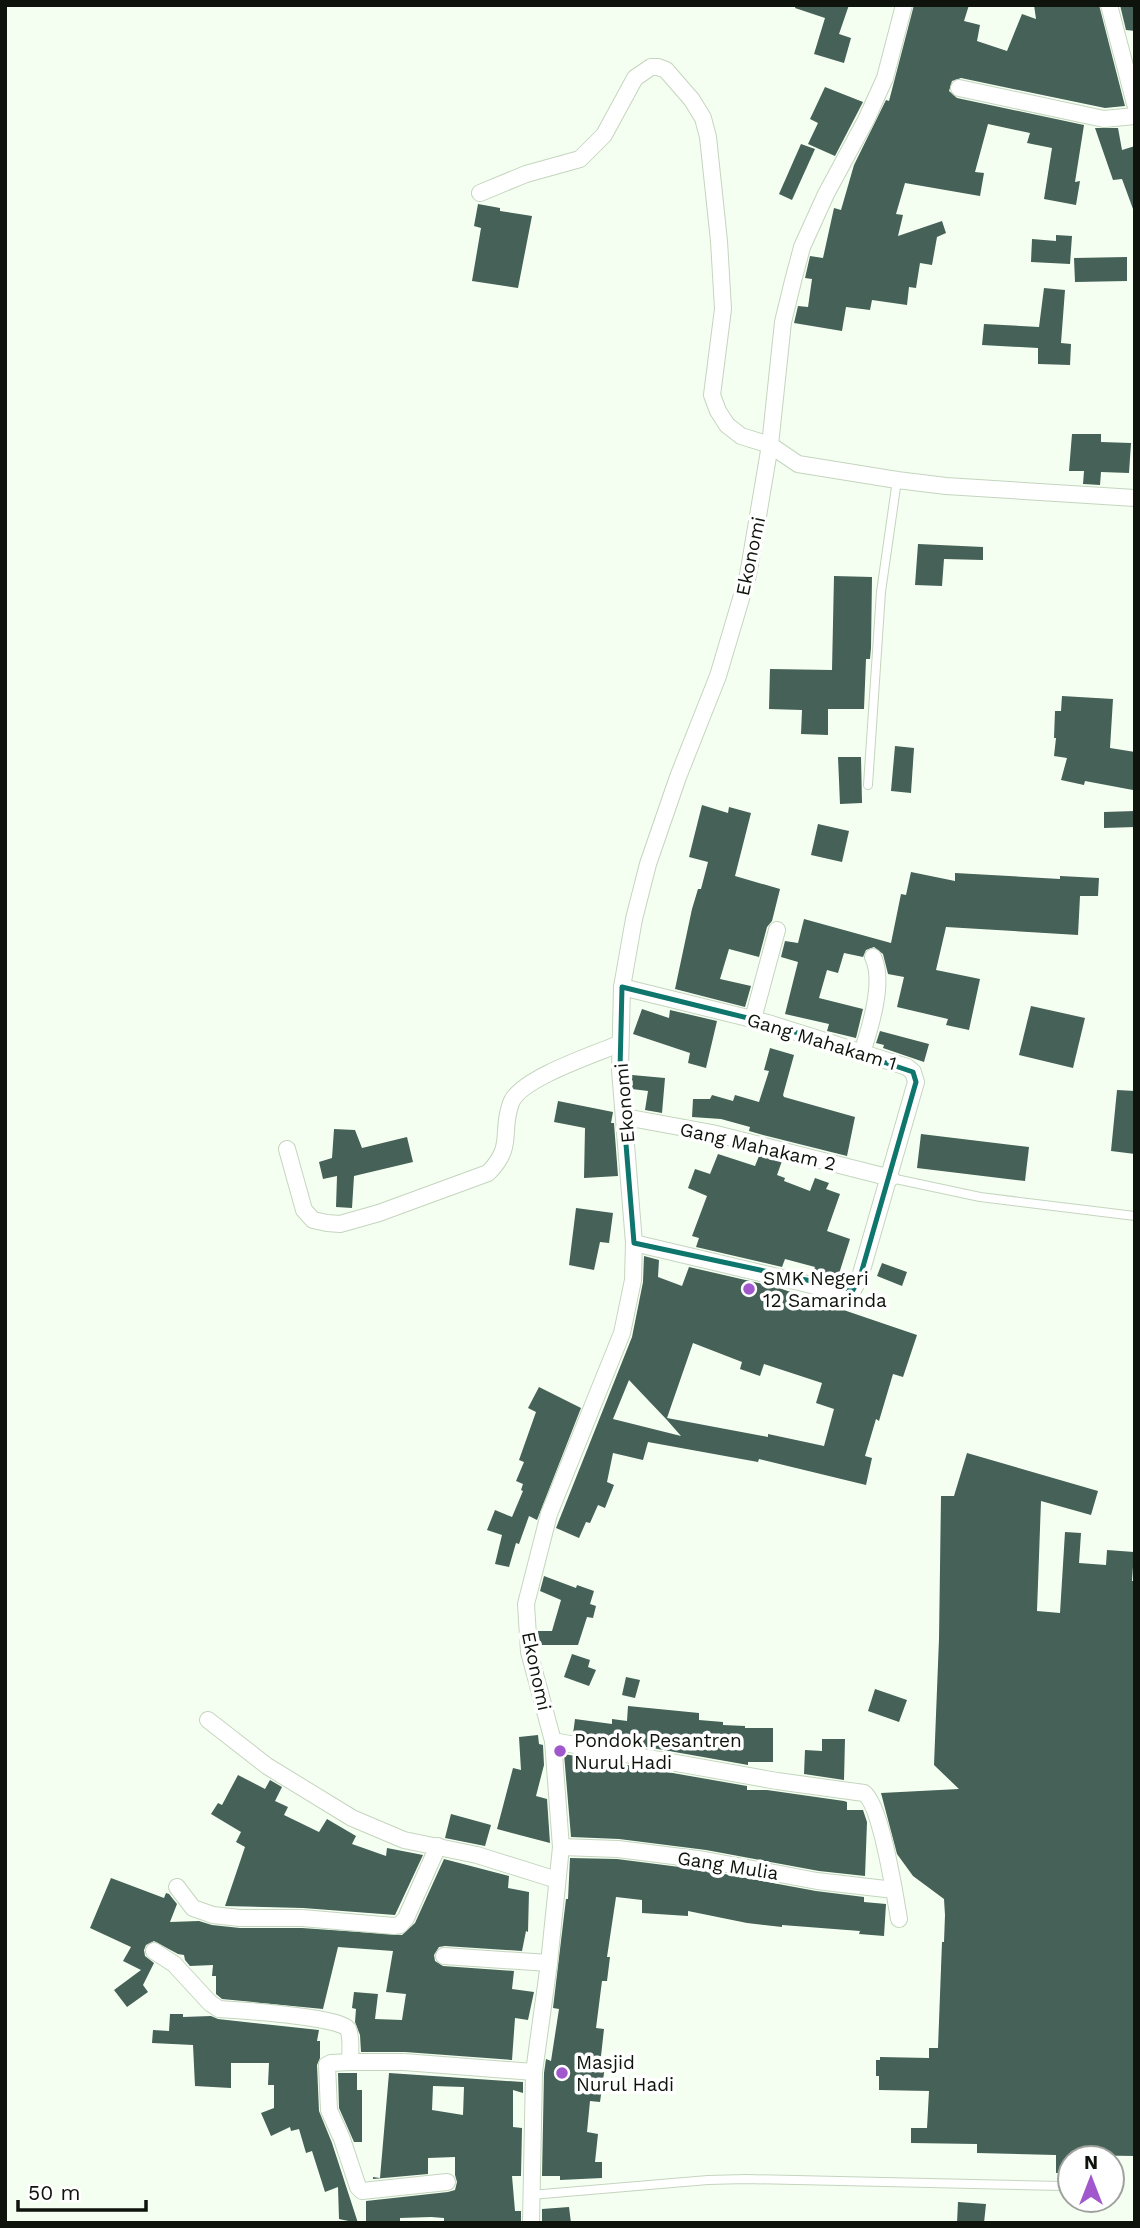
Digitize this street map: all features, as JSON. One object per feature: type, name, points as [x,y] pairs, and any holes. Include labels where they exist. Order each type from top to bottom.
[{"type":"street","name":"Ekonomi","points":[[531,2223],[534,2072],[561,1847],[553,1741],[529,1652],[526,1604],[550,1514],[622,1333],[633,1280],[634,1243],[619,1044],[622,986],[634,919],[648,864],[678,777],[718,676],[748,575],[770,445],[783,322],[803,247],[825,194],[866,120],[885,78],[904,5]]},
{"type":"street","points":[[1109,5],[1135,104]]},
{"type":"street","points":[[480,193],[526,174],[580,159],[604,135],[635,78],[651,67],[666,70],[692,100],[703,118],[708,137],[723,309],[712,395],[727,425],[741,436],[770,445],[798,464],[897,481],[1135,498]]},
{"type":"street","points":[[959,88],[1104,119],[1135,116]]},
{"type":"street","points":[[753,1019],[777,930]]},
{"type":"street","points":[[862,1053],[869,1031],[877,984],[878,972],[873,957]]},
{"type":"street","name":"Gang Mahakam 1","points":[[622,986],[753,1019],[907,1067],[916,1076],[916,1082],[891,1178]]},
{"type":"street","points":[[286,1149],[304,1210],[313,1220],[340,1224],[379,1213],[488,1173],[499,1162],[506,1147],[511,1101],[519,1089],[551,1072],[619,1044]]},
{"type":"street","name":"Gang Mahakam 2","points":[[625,1117],[712,1133],[891,1178]]},
{"type":"street","points":[[634,1243],[848,1292],[856,1287],[860,1277],[891,1178]]},
{"type":"street","points":[[208,1720],[267,1766],[352,1818],[404,1840],[438,1846],[557,1880]]},
{"type":"street","points":[[553,1741],[777,1781],[864,1793],[874,1805],[899,1919]]},
{"type":"street","points":[[177,1887],[193,1908],[213,1915],[302,1918],[394,1926],[400,1925],[406,1918],[438,1846]]},
{"type":"street","name":"Gang Mulia","points":[[561,1847],[618,1849],[705,1860],[817,1881],[894,1890]]},
{"type":"street","points":[[153,1951],[174,1964],[210,2003],[219,2009],[301,2017],[346,2026],[349,2031],[350,2062]]},
{"type":"street","points":[[444,1956],[549,1963]]},
{"type":"street","points":[[447,2182],[362,2191],[358,2188],[327,2104],[327,2066],[331,2063],[350,2062],[404,2062],[534,2072]]},
{"type":"lane","points":[[869,785],[881,592],[897,481]]},
{"type":"lane","points":[[891,1178],[981,1198],[1135,1216]]},
{"type":"lane","points":[[531,2194],[746,2179],[1056,2186]]},
{"type":"highlighted area","points":[[622,987],[768,1023],[913,1072],[916,1082],[860,1277],[853,1290],[634,1243],[620,1070]]},
{"type":"building","points":[[796,5],[849,5],[839,34],[851,38],[844,63],[814,54],[825,18],[795,8]]},
{"type":"building","points":[[914,5],[969,5],[964,21],[980,25],[977,41],[1007,51],[1022,14],[1036,19],[1034,5],[1099,5],[1125,106],[1105,108],[961,78],[952,81],[949,91],[957,98],[1084,125],[1075,182],[1080,181],[1076,205],[1044,199],[1052,148],[1027,143],[1030,133],[988,124],[975,172],[984,173],[980,196],[905,183],[896,214],[903,215],[898,236],[942,221],[946,233],[937,237],[932,265],[920,263],[916,288],[909,287],[907,305],[872,300],[870,310],[846,307],[842,331],[794,323],[798,306],[808,307],[812,279],[805,278],[810,256],[823,258],[834,208],[841,210],[854,165],[886,100],[889,101]]},
{"type":"building","points":[[1120,5],[1135,5],[1135,31],[1126,30]]},
{"type":"building","points":[[825,87],[863,102],[835,156],[808,144],[818,123],[810,119]]},
{"type":"building","points":[[1095,128],[1118,128],[1122,150],[1135,146],[1135,209],[1122,179],[1113,180]]},
{"type":"building","points":[[801,144],[815,149],[792,200],[779,194]]},
{"type":"building","points":[[478,204],[532,216],[518,288],[472,281],[481,228],[474,226]]},
{"type":"building","points":[[1056,235],[1072,236],[1070,264],[1031,262],[1032,239],[1056,241]]},
{"type":"building","points":[[1127,257],[1127,281],[1075,282],[1074,258]]},
{"type":"building","points":[[1044,288],[1065,290],[1061,343],[1071,344],[1070,365],[1038,364],[1038,348],[982,345],[984,324],[1039,327]]},
{"type":"building","points":[[1072,434],[1101,434],[1101,442],[1131,443],[1129,473],[1101,472],[1100,485],[1083,484],[1084,471],[1069,471]]},
{"type":"building","points":[[918,544],[983,547],[983,560],[944,559],[942,586],[915,585]]},
{"type":"building","points":[[834,576],[872,577],[871,648],[870,659],[866,659],[864,709],[828,709],[828,735],[801,734],[802,710],[769,709],[770,669],[832,670]]},
{"type":"building","points":[[1062,696],[1113,699],[1110,748],[1135,752],[1133,790],[1085,781],[1084,785],[1061,780],[1067,758],[1054,756],[1054,738],[1055,711],[1061,711]]},
{"type":"building","points":[[895,746],[914,748],[911,793],[891,791]]},
{"type":"building","points":[[838,757],[861,757],[862,803],[840,804]]},
{"type":"building","points":[[702,805],[728,813],[729,807],[751,813],[735,876],[780,889],[759,957],[729,949],[720,979],[751,986],[745,1007],[675,989],[692,909],[708,862],[689,857]]},
{"type":"building","points":[[1135,811],[1135,827],[1104,828],[1104,812]]},
{"type":"building","points":[[818,824],[849,831],[842,862],[811,855]]},
{"type":"building","points":[[911,872],[955,881],[955,873],[1060,879],[1060,876],[1099,878],[1098,896],[1080,896],[1078,935],[946,927],[936,970],[980,979],[969,1030],[946,1025],[948,1019],[897,1007],[904,977],[888,974],[883,954],[874,947],[866,950],[863,957],[844,953],[838,973],[827,970],[819,998],[863,1009],[856,1038],[827,1031],[829,1024],[785,1014],[798,962],[781,957],[785,941],[798,943],[804,919],[891,943],[901,894],[906,895]]},
{"type":"building","points":[[1031,1006],[1085,1018],[1073,1068],[1019,1055]]},
{"type":"building","points":[[642,1009],[669,1018],[670,1010],[717,1021],[706,1068],[688,1063],[690,1053],[633,1034]]},
{"type":"building","points":[[880,1031],[929,1044],[924,1062],[883,1048],[884,1045],[876,1043]]},
{"type":"building","points":[[770,1048],[794,1055],[784,1097],[855,1117],[847,1156],[749,1131],[750,1127],[721,1119],[692,1117],[693,1099],[710,1099],[712,1095],[733,1101],[735,1095],[759,1102],[769,1071],[764,1070]]},
{"type":"building","points":[[632,1075],[665,1078],[662,1113],[645,1110],[648,1091],[632,1089]]},
{"type":"building","points":[[1117,1090],[1135,1091],[1135,1154],[1111,1151]]},
{"type":"building","points":[[558,1101],[613,1112],[611,1123],[614,1123],[618,1176],[584,1178],[585,1128],[554,1122]]},
{"type":"building","points":[[334,1129],[355,1130],[362,1148],[407,1137],[413,1162],[354,1176],[352,1208],[336,1207],[337,1176],[323,1179],[319,1162],[332,1158]]},
{"type":"building","points":[[921,1134],[1029,1147],[1025,1181],[917,1168]]},
{"type":"building","points":[[718,1154],[755,1166],[759,1156],[782,1161],[777,1175],[785,1178],[784,1181],[810,1191],[815,1178],[829,1183],[826,1189],[840,1194],[827,1231],[850,1239],[837,1280],[813,1272],[815,1267],[785,1259],[782,1267],[696,1247],[699,1238],[692,1236],[707,1196],[688,1188],[695,1169],[710,1174]]},
{"type":"building","points":[[576,1208],[613,1213],[609,1243],[600,1242],[594,1270],[569,1265]]},
{"type":"building","points":[[644,1256],[659,1260],[658,1277],[682,1286],[689,1267],[776,1287],[917,1335],[903,1377],[893,1374],[879,1421],[876,1419],[865,1456],[872,1458],[866,1485],[759,1459],[758,1462],[648,1442],[643,1460],[613,1453],[607,1482],[614,1485],[605,1508],[598,1505],[579,1538],[556,1528],[632,1337],[643,1282]],"holes":[[[693,1343],[742,1362],[740,1369],[760,1376],[764,1364],[822,1383],[816,1403],[834,1409],[824,1446],[667,1418]],[[629,1380],[667,1420],[681,1436],[613,1419]]]},
{"type":"building","points":[[882,1263],[907,1272],[902,1286],[877,1276]]},
{"type":"building","points":[[539,1387],[581,1408],[537,1520],[529,1516],[519,1544],[516,1543],[509,1567],[495,1564],[502,1535],[487,1530],[495,1510],[512,1517],[523,1491],[523,1484],[516,1481],[524,1462],[519,1460],[536,1412],[528,1408]]},
{"type":"building","points":[[967,1453],[1098,1491],[1091,1515],[1041,1501],[1037,1611],[1060,1613],[1065,1532],[1081,1533],[1079,1563],[1106,1565],[1107,1550],[1134,1552],[1135,2156],[1126,2156],[1126,2144],[1056,2144],[1056,2155],[977,2153],[977,2144],[911,2143],[911,2128],[927,2128],[929,2091],[879,2090],[876,2060],[880,2060],[880,2057],[929,2058],[929,2048],[938,2048],[944,1899],[913,1876],[897,1854],[881,1793],[959,1789],[934,1765],[941,1496],[954,1496]]},
{"type":"building","points":[[544,1576],[576,1588],[577,1585],[594,1591],[590,1604],[596,1606],[593,1618],[587,1617],[578,1645],[539,1645],[538,1631],[552,1631],[561,1600],[540,1591]]},
{"type":"building","points":[[572,1654],[590,1660],[588,1667],[596,1670],[589,1686],[564,1677]]},
{"type":"building","points":[[626,1677],[640,1680],[635,1698],[622,1695]]},
{"type":"building","points":[[875,1689],[907,1700],[899,1722],[868,1711]]},
{"type":"building","points":[[628,1706],[699,1713],[699,1720],[723,1722],[723,1725],[773,1728],[773,1762],[748,1762],[748,1765],[573,1734],[575,1719],[612,1724],[612,1719],[627,1721]]},
{"type":"building","points":[[538,1735],[539,1744],[543,1745],[544,1765],[536,1796],[547,1799],[550,1843],[497,1829],[513,1768],[521,1770],[519,1737]]},
{"type":"building","points":[[822,1739],[845,1739],[844,1780],[804,1774],[805,1750],[822,1751]]},
{"type":"building","points":[[564,1754],[747,1786],[747,1790],[767,1790],[847,1802],[847,1810],[863,1810],[867,1822],[865,1876],[819,1871],[706,1850],[619,1839],[571,1837]]},
{"type":"building","points":[[238,1775],[265,1789],[270,1780],[282,1787],[275,1801],[288,1807],[284,1815],[319,1832],[327,1819],[356,1836],[352,1844],[386,1856],[387,1848],[423,1855],[395,1915],[303,1908],[225,1906],[245,1847],[236,1842],[241,1832],[211,1814],[218,1803],[222,1805]]},
{"type":"building","points":[[451,1814],[491,1825],[485,1846],[445,1838]]},
{"type":"building","points":[[570,1858],[617,1859],[703,1870],[864,1897],[864,1902],[886,1904],[884,1936],[859,1934],[860,1931],[747,1923],[688,1911],[688,1916],[642,1913],[642,1900],[616,1897],[607,1957],[610,1957],[607,1981],[602,1981],[596,2028],[604,2029],[600,2065],[605,2066],[600,2102],[590,2101],[587,2132],[598,2134],[595,2162],[602,2162],[602,2178],[560,2180],[560,2176],[542,2176],[544,2073],[546,2059],[551,2061],[559,2009],[553,2008],[568,1899]]},
{"type":"building","points":[[444,1859],[509,1876],[508,1888],[529,1892],[528,1932],[526,1931],[522,1951],[445,1946],[439,1947],[434,1955],[435,1961],[443,1966],[514,1971],[512,1989],[534,1992],[528,2020],[515,2018],[512,2060],[405,2052],[361,2052],[360,2035],[355,2022],[356,2009],[352,2008],[354,1992],[378,1994],[375,2019],[402,2020],[406,1994],[386,1992],[393,1951],[338,1947],[323,2009],[222,1999],[216,1994],[216,1976],[212,1976],[213,1965],[190,1966],[184,1955],[154,1941],[146,1945],[144,1950],[145,1956],[154,1963],[143,1985],[148,1992],[127,2007],[114,1990],[141,1970],[123,1961],[131,1947],[90,1928],[111,1878],[164,1898],[166,1893],[169,1894],[177,1904],[170,1922],[199,1921],[240,1928],[302,1928],[402,1935],[415,1923]]},
{"type":"building","points":[[170,2014],[183,2014],[183,2017],[211,2016],[319,2030],[319,2111],[358,2223],[339,2219],[338,2187],[325,2192],[312,2151],[306,2153],[299,2129],[291,2131],[290,2127],[271,2136],[261,2113],[274,2108],[274,2085],[268,2085],[269,2063],[231,2063],[231,2088],[195,2086],[193,2045],[152,2043],[153,2030],[169,2031]]},
{"type":"building","points":[[338,2073],[357,2073],[357,2090],[362,2090],[362,2142],[354,2142],[339,2108]]},
{"type":"building","points":[[389,2073],[523,2082],[523,2093],[513,2090],[513,2127],[522,2128],[521,2176],[512,2176],[515,2211],[521,2211],[521,2223],[444,2223],[444,2218],[431,2217],[400,2218],[400,2223],[366,2223],[366,2201],[455,2190],[455,2157],[428,2158],[428,2174],[373,2179],[373,2177],[380,2178]],"holes":[[[433,2086],[464,2087],[463,2115],[432,2110]]]},
{"type":"building","points":[[958,2202],[986,2204],[984,2223],[957,2223]]},
{"type":"building","points":[[569,2207],[571,2223],[542,2223],[542,2209]]},
{"type":"place","name":"SMK Negeri 12 Samarinda","points":[[749,1289]]},
{"type":"place","name":"Pondok Pesantren Nurul Hadi","points":[[560,1751]]},
{"type":"place","name":"Masjid Nurul Hadi","points":[[562,2073]]}]
